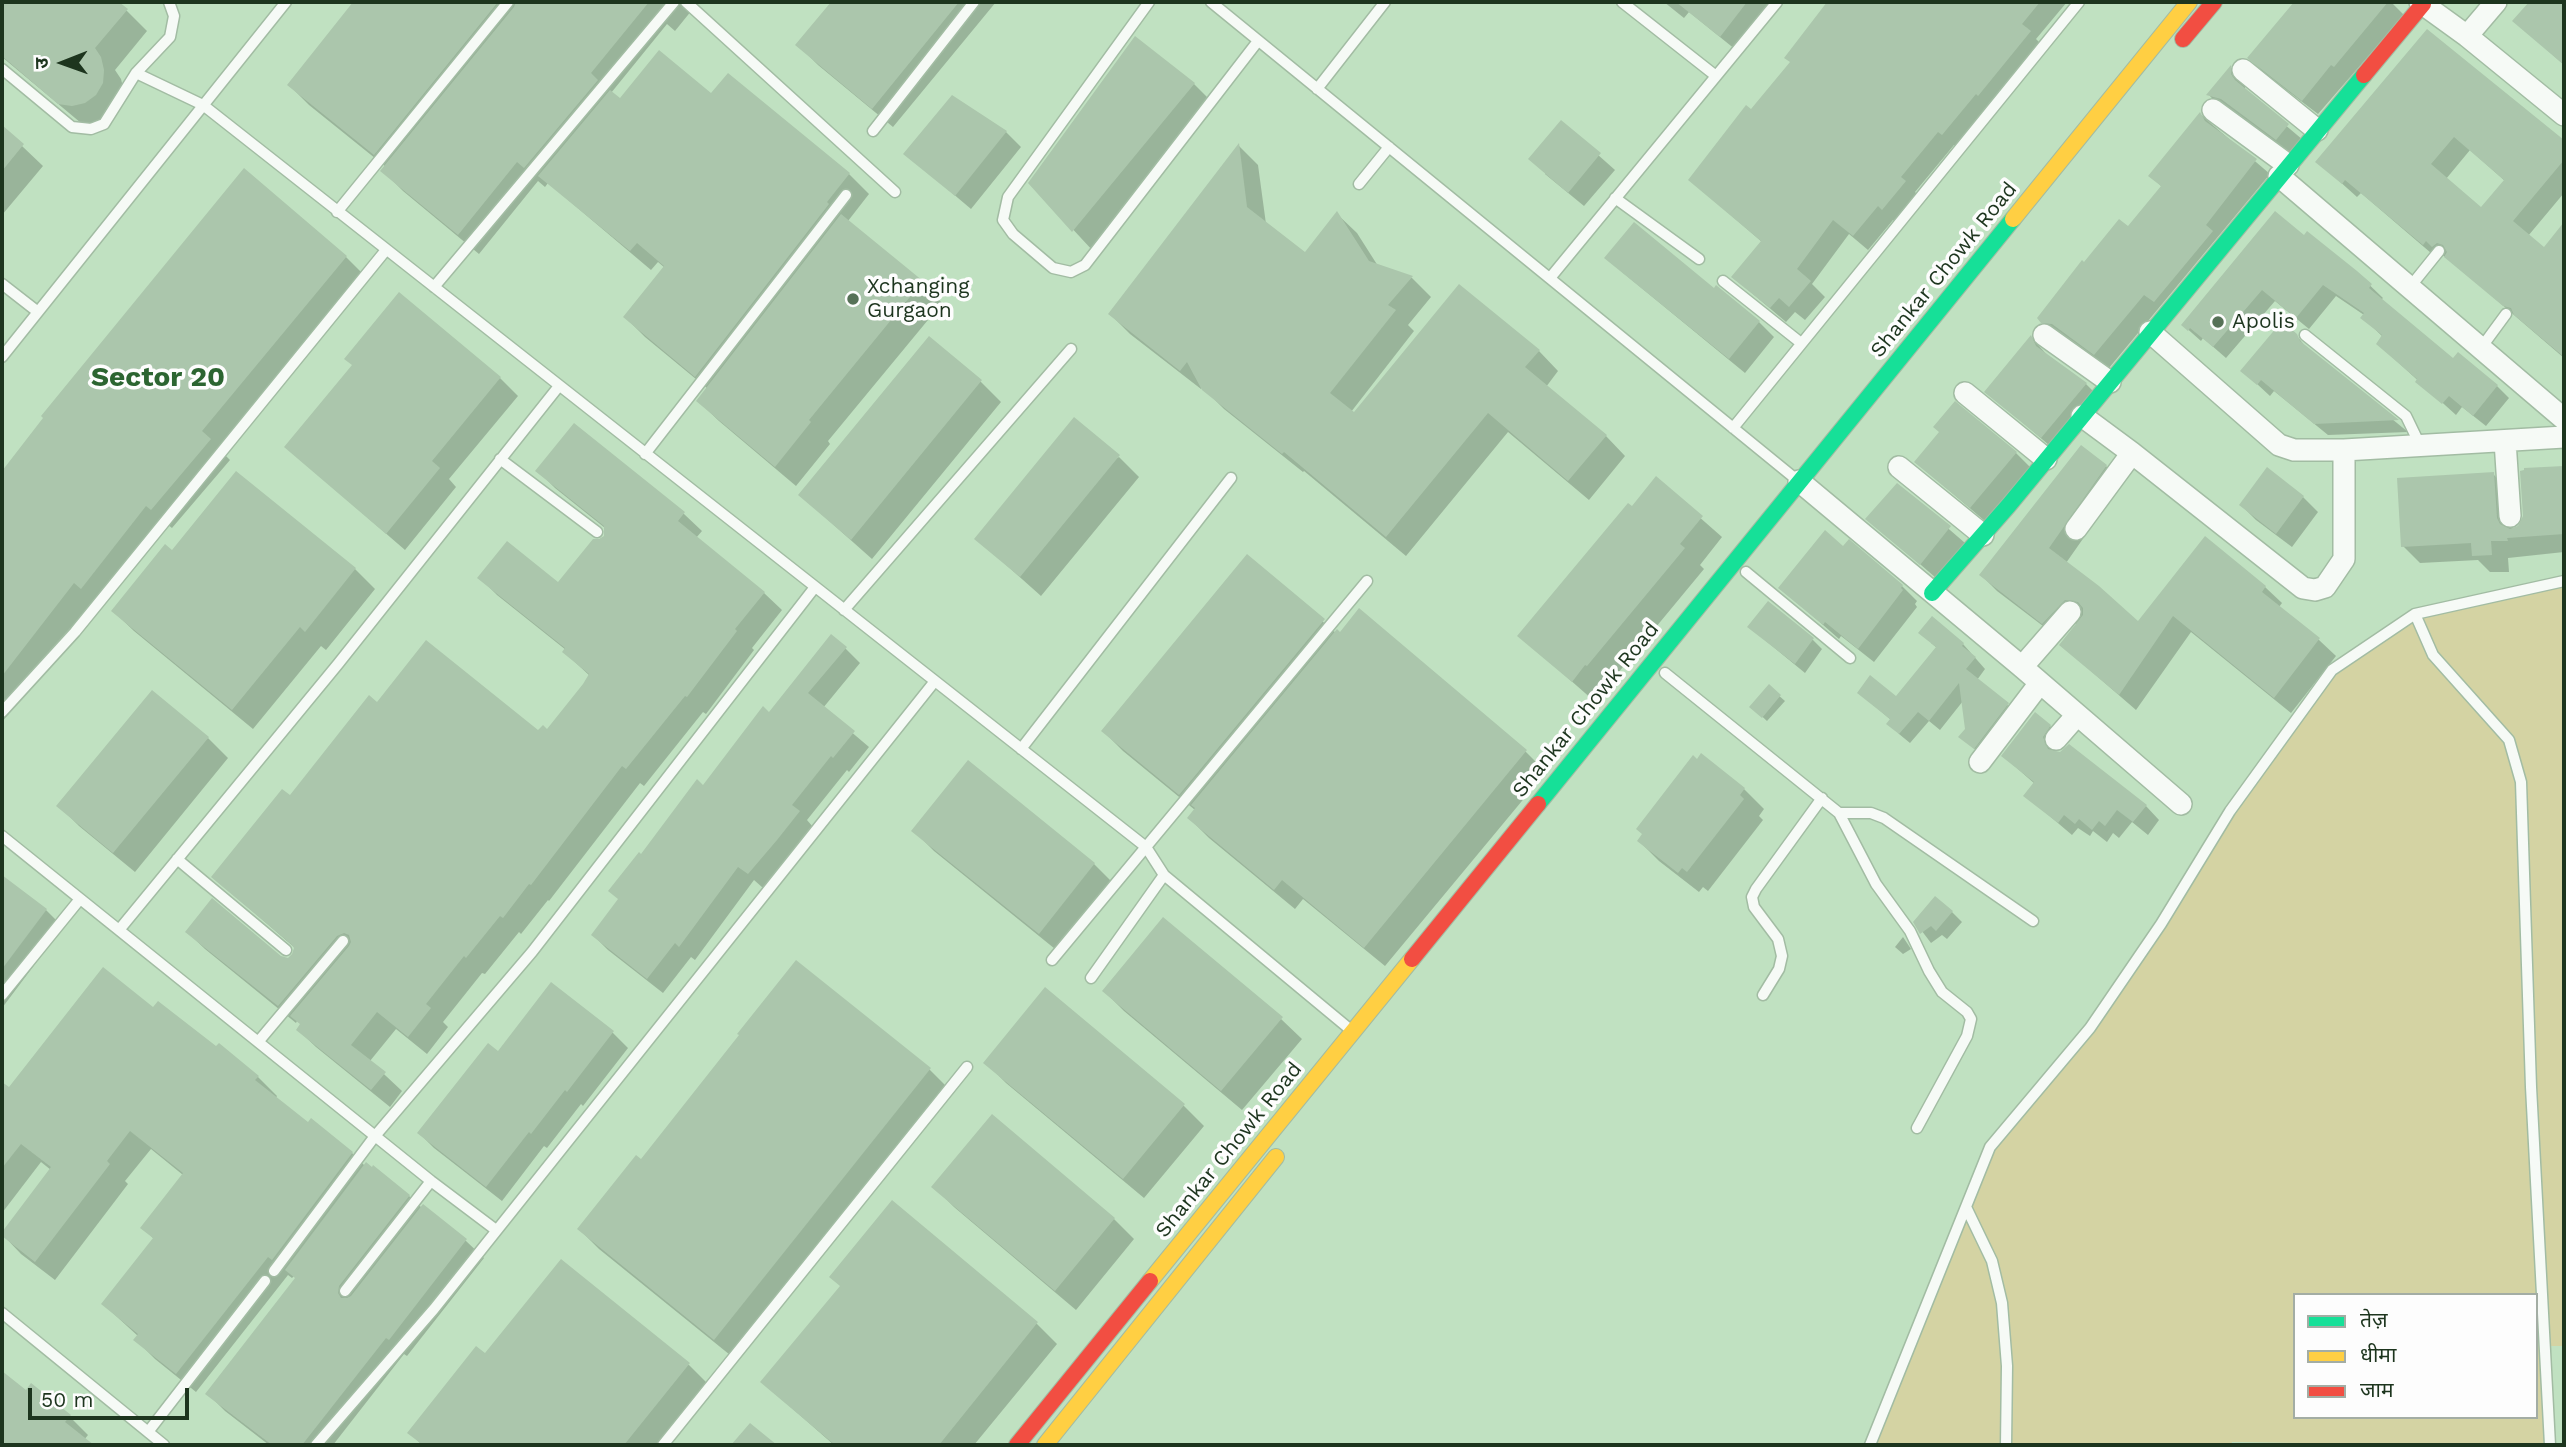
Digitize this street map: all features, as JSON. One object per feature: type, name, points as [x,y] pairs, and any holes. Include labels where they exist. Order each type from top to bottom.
[{"type":"main road","name":"Shankar Chowk Road","points":[[1017,1445],[1352,1031],[1805,486],[2189,2]]},
{"type":"main road","points":[[2171,55],[2214,2]]},
{"type":"main road","points":[[1932,593],[2082,416],[2421,3]]},
{"type":"main road","name":"Shankar Chowk Road","points":[[1690,643],[1746,572],[1805,486],[1953,318]]},
{"type":"main road","name":"Shankar Chowk Road","points":[[1556,808],[1632,714]]},
{"type":"main road","name":"Shankar Chowk Road","points":[[1045,1445],[1285,1146]]},
{"type":"street","points":[[2467,36],[2496,2]]},
{"type":"street","points":[[2421,3],[2467,36],[2564,115]]},
{"type":"street","points":[[2243,71],[2317,130]]},
{"type":"street","points":[[2213,110],[2283,170],[2410,288],[2564,419]]},
{"type":"street","points":[[2150,332],[2279,446],[2309,452],[2564,437]]},
{"type":"street","points":[[2044,335],[2110,382]]},
{"type":"street","points":[[1965,393],[2046,459]]},
{"type":"street","points":[[2082,416],[2303,588],[2315,590],[2325,587],[2344,559],[2344,450]]},
{"type":"street","points":[[2505,441],[2510,516]]},
{"type":"street","points":[[2076,529],[2132,453]]},
{"type":"street","points":[[1899,467],[1983,535]]},
{"type":"street","points":[[1805,486],[2181,804]]},
{"type":"street","points":[[2022,667],[2070,612]]},
{"type":"street","points":[[1980,762],[2040,683]]},
{"type":"street","points":[[2056,739],[2077,715]]},
{"type":"lane","points":[[2,69],[72,127],[91,129],[104,124],[136,73],[170,37],[174,16],[170,2]]},
{"type":"lane","points":[[2,358],[286,2]]},
{"type":"lane","points":[[337,212],[508,2]]},
{"type":"lane","points":[[434,288],[674,2]]},
{"type":"lane","points":[[687,2],[895,192]]},
{"type":"lane","points":[[873,131],[974,2]]},
{"type":"lane","points":[[1149,2],[1008,197],[1003,220],[1013,234],[1054,268],[1071,272],[1085,265],[1258,41]]},
{"type":"lane","points":[[1211,2],[1805,486]]},
{"type":"lane","points":[[1317,89],[1385,2]]},
{"type":"lane","points":[[1622,2],[1716,76]]},
{"type":"lane","points":[[1549,278],[1777,2]]},
{"type":"lane","points":[[1733,428],[2079,2]]},
{"type":"lane","points":[[136,73],[202,105],[1146,847],[1164,875],[1352,1031]]},
{"type":"lane","points":[[1359,184],[1389,147]]},
{"type":"lane","points":[[645,454],[846,195]]},
{"type":"lane","points":[[1615,198],[1699,259]]},
{"type":"lane","points":[[2,712],[75,632],[386,250]]},
{"type":"lane","points":[[2410,288],[2439,251]]},
{"type":"lane","points":[[1723,281],[1801,343]]},
{"type":"lane","points":[[2,284],[38,312]]},
{"type":"lane","points":[[2481,348],[2507,314]]},
{"type":"lane","points":[[2305,335],[2406,416],[2420,445]]},
{"type":"lane","points":[[844,610],[1071,349]]},
{"type":"lane","points":[[119,930],[338,664],[559,386]]},
{"type":"lane","points":[[500,459],[597,532]]},
{"type":"lane","points":[[1021,749],[1231,478]]},
{"type":"lane","points":[[1746,572],[1850,658]]},
{"type":"lane","points":[[1052,960],[1367,581]]},
{"type":"lane","points":[[1870,1445],[1990,1147],[2090,1028],[2161,924],[2230,811],[2332,670],[2415,614],[2564,581]]},
{"type":"lane","points":[[274,1271],[374,1136],[531,952],[815,587]]},
{"type":"lane","points":[[2415,614],[2432,654],[2509,740],[2521,782],[2531,1087],[2550,1445]]},
{"type":"lane","points":[[1665,673],[1839,813],[1877,884],[1910,931],[1928,971],[1942,992],[1966,1012],[1970,1019],[1967,1035],[1917,1128]]},
{"type":"lane","points":[[316,1445],[434,1309],[934,681]]},
{"type":"lane","points":[[1763,995],[1779,969],[1782,956],[1778,939],[1754,907],[1752,897],[1822,799]]},
{"type":"lane","points":[[1839,813],[1871,813],[1884,818],[2033,921]]},
{"type":"lane","points":[[2,836],[430,1181],[496,1230]]},
{"type":"lane","points":[[177,859],[286,950]]},
{"type":"lane","points":[[1091,978],[1164,875]]},
{"type":"lane","points":[[2,995],[80,899]]},
{"type":"lane","points":[[258,1042],[343,941]]},
{"type":"lane","points":[[663,1445],[967,1067]]},
{"type":"lane","points":[[345,1291],[430,1181]]},
{"type":"lane","points":[[1966,1207],[1992,1261],[2002,1303],[2007,1366],[2006,1445]]},
{"type":"lane","points":[[148,1432],[265,1281]]},
{"type":"lane","points":[[2,1313],[164,1445]]},
{"type":"green space","points":[[2564,581],[2564,1346],[2547,1346],[2550,1445],[2306,1445],[2232,1442],[2231,1445],[1870,1445],[1990,1147],[2090,1028],[2230,811],[2332,670],[2415,614]]},
{"type":"building","points":[[2,2],[119,2],[128,9],[95,48],[101,57],[104,70],[103,83],[96,95],[85,103],[72,106],[58,104],[2,56]]},
{"type":"building","points":[[353,2],[498,2],[374,155],[287,85]]},
{"type":"building","points":[[516,2],[649,2],[591,73],[598,80],[524,168],[517,162],[458,235],[380,171]]},
{"type":"building","points":[[831,2],[959,2],[872,109],[795,45]]},
{"type":"building","points":[[1676,2],[1747,2],[1720,37]]},
{"type":"building","points":[[1827,2],[2040,2],[2022,24],[2031,31],[1978,96],[1976,94],[1942,135],[1938,132],[1901,177],[1906,181],[1882,210],[1878,206],[1853,236],[1833,220],[1797,269],[1811,281],[1789,307],[1779,298],[1770,308],[1731,277],[1761,241],[1688,180],[1746,105],[1751,109],[1790,62],[1784,58]]},
{"type":"building","points":[[2294,2],[2388,2],[2302,101],[2247,58]]},
{"type":"building","points":[[2529,2],[2564,2],[2564,65],[2512,21]]},
{"type":"building","points":[[2427,29],[2564,140],[2564,160],[2513,221],[2544,247],[2564,222],[2564,357],[2514,315],[2511,308],[2503,306],[2444,257],[2447,252],[2443,245],[2437,243],[2432,247],[2426,241],[2423,245],[2345,180],[2342,184],[2315,162]],"holes":[[[2454,137],[2504,180],[2481,207],[2431,164]]]},
{"type":"building","points":[[1135,36],[1195,83],[1072,232],[1028,183]]},
{"type":"building","points":[[659,50],[711,93],[728,73],[850,173],[695,377],[623,317],[664,266],[637,243],[630,251],[538,176],[610,90],[620,98]]},
{"type":"building","points":[[2231,65],[2231,74],[2235,80],[2289,124],[2276,140],[2221,99],[2206,95]]},
{"type":"building","points":[[952,95],[1007,131],[955,196],[903,154]]},
{"type":"building","points":[[2200,112],[2205,121],[2257,159],[2206,225],[2213,231],[2154,302],[2144,295],[2094,355],[2052,324],[2041,323],[2037,318],[2082,260],[2084,262],[2119,219],[2128,226],[2161,186],[2148,176]]},
{"type":"building","points":[[1561,120],[1601,153],[1568,193],[1528,159]]},
{"type":"building","points":[[2,125],[24,144],[2,171]]},
{"type":"building","points":[[1239,143],[1247,207],[1305,252],[1337,211],[1369,261],[1413,276],[1388,305],[1396,310],[1330,393],[1354,412],[1459,284],[1540,350],[1525,367],[1607,435],[1568,481],[1488,413],[1386,537],[1284,452],[1282,454],[1202,390],[1187,362],[1180,371],[1108,314]]},
{"type":"building","points":[[244,168],[347,256],[202,431],[211,439],[151,510],[146,506],[81,589],[74,583],[2,676],[2,471],[43,418],[41,416]]},
{"type":"building","points":[[2275,211],[2304,235],[2307,231],[2357,271],[2372,284],[2369,288],[2453,358],[2458,352],[2498,385],[2473,416],[2449,396],[2442,404],[2415,382],[2417,379],[2376,344],[2382,335],[2360,318],[2364,313],[2323,285],[2296,318],[2262,290],[2213,347],[2190,328],[2188,331],[2181,325]]},
{"type":"building","points":[[841,214],[923,281],[809,420],[811,422],[775,467],[696,401]]},
{"type":"building","points":[[1634,222],[1714,288],[1716,285],[1760,321],[1729,359],[1604,258]]},
{"type":"building","points":[[399,292],[501,377],[432,461],[440,468],[386,534],[284,447],[352,365],[344,359]]},
{"type":"building","points":[[2282,321],[2297,334],[2300,341],[2399,420],[2314,424],[2261,380],[2257,385],[2240,371]]},
{"type":"building","points":[[2031,335],[2036,346],[2087,383],[2041,438],[1984,392]]},
{"type":"building","points":[[929,336],[982,380],[851,540],[798,495]]},
{"type":"building","points":[[1955,401],[2017,452],[1970,508],[1914,462],[1939,432],[1933,427]]},
{"type":"building","points":[[1074,417],[1120,455],[1020,577],[974,539]]},
{"type":"building","points":[[574,423],[685,512],[678,521],[765,592],[687,697],[685,696],[626,769],[622,766],[503,918],[500,916],[466,958],[464,956],[426,1004],[431,1008],[408,1037],[377,1012],[351,1045],[386,1072],[371,1090],[296,1030],[300,1024],[290,1016],[349,946],[349,935],[344,933],[337,936],[278,1006],[185,932],[212,898],[281,956],[288,958],[292,954],[294,948],[291,944],[211,877],[282,789],[290,795],[369,695],[377,702],[426,640],[538,730],[543,725],[547,729],[583,684],[589,674],[562,652],[565,648],[477,578],[507,541],[558,582],[593,539],[604,536],[604,526],[535,471]]},
{"type":"building","points":[[2081,445],[2107,465],[2049,548],[2099,586],[2138,621],[2205,536],[2266,586],[2262,592],[2320,638],[2274,698],[2173,616],[2119,695],[2059,645],[2083,615],[2083,608],[2078,602],[2065,600],[2042,624],[1979,575]]},
{"type":"building","points":[[2564,466],[2564,534],[2491,541],[2492,555],[2472,556],[2471,543],[2401,547],[2397,478],[2494,472],[2497,518],[2500,524],[2510,529],[2518,526],[2523,516],[2520,471],[2524,468]]},
{"type":"building","points":[[2267,467],[2304,496],[2276,534],[2239,505]]},
{"type":"building","points":[[236,471],[356,568],[305,632],[300,627],[232,710],[111,611],[165,544],[172,550]]},
{"type":"building","points":[[1656,476],[1703,516],[1680,544],[1685,548],[1572,682],[1517,636],[1628,503],[1632,506]]},
{"type":"building","points":[[1897,483],[1951,526],[1920,565],[1865,519]]},
{"type":"building","points":[[1825,530],[1843,546],[1849,539],[1903,585],[1903,590],[1858,649],[1825,622],[1823,625],[1778,588]]},
{"type":"building","points":[[1247,554],[1325,619],[1179,795],[1101,731]]},
{"type":"building","points":[[1768,601],[1814,638],[1795,664],[1747,627]]},
{"type":"building","points":[[1359,608],[1527,750],[1364,948],[1282,880],[1274,890],[1187,818],[1195,808],[1191,805],[1337,629],[1340,632]]},
{"type":"building","points":[[1932,616],[1976,657],[1966,669],[2009,703],[1974,749],[1958,737],[1965,729],[1959,683],[1929,721],[1918,712],[1899,734],[1886,724],[1890,719],[1857,693],[1870,675],[1896,696],[1936,647],[1918,633]]},
{"type":"building","points":[[831,634],[847,647],[808,693],[855,731],[792,805],[800,811],[777,840],[748,874],[738,867],[679,947],[675,943],[647,979],[591,935],[618,899],[608,891],[639,852],[641,854],[697,779],[703,785],[763,706],[769,712]]},
{"type":"building","points":[[1769,684],[1781,695],[1762,718],[1749,707]]},
{"type":"building","points":[[152,690],[209,737],[113,853],[56,806]]},
{"type":"building","points":[[2035,712],[2051,725],[2043,737],[2048,749],[2060,752],[2069,744],[2147,805],[2133,822],[2117,810],[2105,826],[2099,821],[2092,830],[2079,819],[2075,824],[2064,815],[2058,823],[2023,796],[2034,782],[2001,756]]},
{"type":"building","points":[[1701,753],[1745,788],[1740,795],[1744,799],[1687,872],[1682,868],[1678,873],[1637,841],[1642,834],[1636,829],[1693,755],[1697,759]]},
{"type":"building","points":[[968,760],[1095,863],[1039,934],[911,831]]},
{"type":"building","points":[[2,875],[47,909],[2,969]]},
{"type":"building","points":[[1935,896],[1953,911],[1936,931],[1931,926],[1920,934],[1913,922]]},
{"type":"building","points":[[1163,917],[1283,1017],[1221,1091],[1102,991]]},
{"type":"building","points":[[796,960],[931,1068],[714,1340],[577,1229],[636,1155],[641,1159]]},
{"type":"building","points":[[103,967],[153,1007],[158,1001],[216,1046],[219,1043],[259,1076],[255,1080],[308,1122],[311,1118],[353,1152],[272,1260],[268,1257],[176,1374],[133,1340],[138,1334],[101,1304],[153,1238],[140,1228],[183,1173],[130,1131],[107,1161],[110,1164],[35,1262],[2,1236],[2,1232],[51,1167],[21,1144],[2,1168],[2,1082],[9,1087]]},
{"type":"building","points":[[551,982],[614,1031],[567,1092],[565,1090],[531,1134],[529,1132],[486,1187],[417,1133],[488,1043],[498,1051]]},
{"type":"building","points":[[1045,987],[1185,1104],[1123,1179],[983,1063]]},
{"type":"building","points":[[992,1114],[1115,1218],[1055,1291],[931,1187]]},
{"type":"building","points":[[366,1162],[410,1195],[339,1286],[338,1293],[341,1298],[351,1296],[423,1204],[467,1239],[389,1340],[386,1338],[302,1445],[272,1445],[205,1394],[295,1278],[285,1270]]},
{"type":"building","points":[[892,1200],[1038,1322],[939,1445],[835,1445],[760,1382],[840,1286],[829,1277]]},
{"type":"building","points":[[561,1259],[690,1363],[624,1445],[423,1445],[407,1433],[476,1346],[485,1353]]},
{"type":"building","points":[[2,1371],[26,1390],[31,1383],[71,1415],[65,1422],[94,1445],[2,1445]]},
{"type":"building","points":[[750,1423],[777,1445],[731,1445]]},
{"type":"traffic: fast","points":[[1932,593],[2009,505],[2364,75]]},
{"type":"traffic: fast","points":[[1538,804],[2013,219]]},
{"type":"traffic: slow","points":[[2013,219],[2189,2]]},
{"type":"traffic: slow","points":[[1150,1281],[1412,959]]},
{"type":"traffic: slow","points":[[1045,1445],[1276,1157]]},
{"type":"traffic: jam","points":[[2183,39],[2214,2]]},
{"type":"traffic: jam","points":[[2364,75],[2423,4]]},
{"type":"traffic: jam","points":[[1412,959],[1538,804]]},
{"type":"traffic: jam","points":[[1017,1445],[1150,1281]]},
{"type":"place","name":"Xchanging Gurgaon","points":[[853,299]]},
{"type":"place","name":"Apolis","points":[[2218,322]]},
{"type":"district","name":"Sector 20","points":[[158,378]]}]
